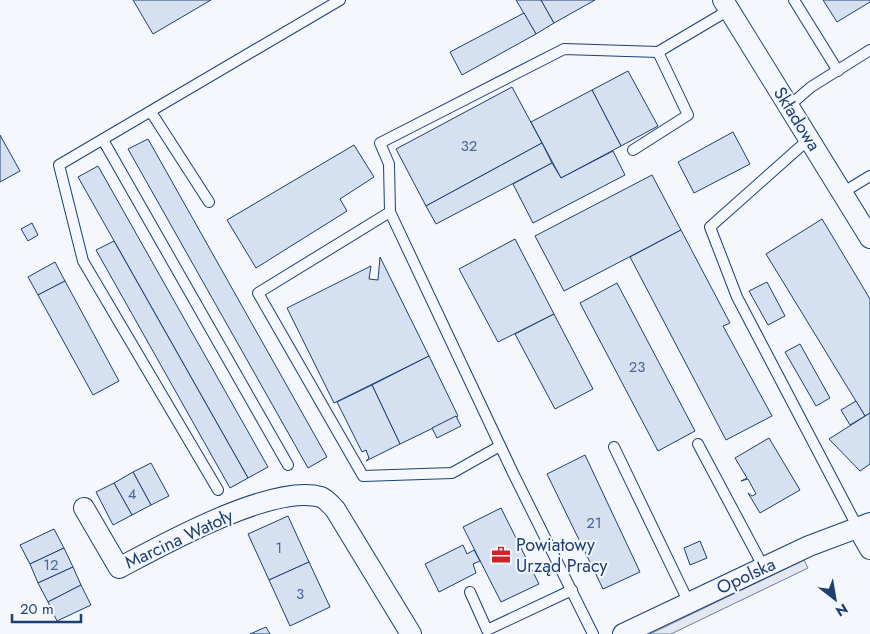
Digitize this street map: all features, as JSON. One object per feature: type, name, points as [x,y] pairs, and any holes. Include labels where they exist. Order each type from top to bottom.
[{"type":"street","name":"Składowa","points":[[726,5],[870,238]]},
{"type":"street","name":"Marcina Watoły","points":[[84,508],[119,568],[191,530],[224,516],[274,500],[301,495],[322,497],[335,509],[411,634]]},
{"type":"street","points":[[864,525],[870,549]]},
{"type":"street","name":"Opolska","points":[[623,634],[809,546],[864,525]]},
{"type":"lane","points":[[218,490],[83,261],[59,166],[340,0]]},
{"type":"lane","points":[[794,0],[838,70]]},
{"type":"lane","points":[[593,634],[500,446],[390,212],[388,164],[380,143],[564,49],[658,52],[726,5]]},
{"type":"lane","points":[[789,106],[811,87],[870,50]]},
{"type":"lane","points":[[634,150],[688,115],[658,52]]},
{"type":"lane","points":[[150,112],[209,202]]},
{"type":"lane","points":[[809,139],[710,227],[737,297],[864,525]]},
{"type":"lane","points":[[103,140],[288,465]]},
{"type":"lane","points":[[842,193],[870,176]]},
{"type":"lane","points":[[390,212],[258,293],[363,476],[452,474],[500,446]]},
{"type":"lane","points":[[698,444],[764,568]]},
{"type":"lane","points":[[614,447],[689,603]]},
{"type":"lane","points":[[470,592],[487,630],[572,590]]},
{"type":"shaded area","points":[[804,560],[808,568],[671,634],[650,634]]},
{"type":"building","points":[[133,0],[211,0],[153,34]]},
{"type":"building","points":[[516,0],[541,0],[554,23],[536,34]]},
{"type":"building","points":[[541,0],[595,0],[554,23]]},
{"type":"building","points":[[823,0],[870,0],[870,2],[837,22]]},
{"type":"building","points":[[524,13],[536,34],[462,75],[450,52]]},
{"type":"building","points":[[628,71],[658,126],[621,146],[592,90]]},
{"type":"building","points":[[512,87],[542,143],[426,206],[396,149]]},
{"type":"building","points":[[592,90],[621,146],[561,178],[531,122]]},
{"type":"building","points":[[733,132],[750,164],[694,193],[678,162]]},
{"type":"building","points":[[0,135],[20,171],[0,182]]},
{"type":"building","points":[[148,139],[327,457],[308,468],[128,149]]},
{"type":"building","points":[[542,143],[552,163],[436,224],[426,206]]},
{"type":"building","points":[[354,145],[374,177],[340,199],[347,211],[256,268],[227,220]]},
{"type":"building","points":[[613,151],[625,175],[533,223],[513,184],[552,163],[561,178]]},
{"type":"building","points":[[98,166],[268,467],[248,478],[78,177]]},
{"type":"building","points":[[652,175],[681,230],[564,291],[535,236]]},
{"type":"building","points":[[822,219],[870,299],[870,413],[865,416],[766,254]]},
{"type":"building","points":[[32,223],[38,235],[28,241],[21,229]]},
{"type":"building","points":[[681,230],[730,323],[723,326],[772,416],[726,440],[630,257]]},
{"type":"building","points":[[515,239],[554,314],[498,342],[459,269]]},
{"type":"building","points":[[114,241],[248,478],[230,488],[96,250]]},
{"type":"building","points":[[380,257],[429,356],[334,403],[287,308],[371,266],[369,279],[378,280]]},
{"type":"building","points":[[55,262],[65,281],[38,295],[28,277]]},
{"type":"building","points":[[65,281],[119,381],[93,395],[38,295]]},
{"type":"building","points":[[767,282],[785,316],[768,325],[749,291]]},
{"type":"building","points":[[617,283],[695,431],[658,451],[580,303]]},
{"type":"building","points":[[554,314],[593,389],[555,409],[515,334]]},
{"type":"building","points":[[800,344],[830,398],[816,406],[785,352]]},
{"type":"building","points":[[429,356],[458,416],[400,444],[372,385]]},
{"type":"building","points":[[372,385],[400,444],[366,461],[369,458],[366,450],[362,452],[337,402]]},
{"type":"building","points":[[856,401],[865,416],[850,425],[841,410]]},
{"type":"building","points":[[870,413],[870,464],[860,471],[829,439]]},
{"type":"building","points":[[456,416],[461,426],[437,438],[432,428]]},
{"type":"building","points":[[769,438],[800,490],[760,513],[748,493],[752,496],[756,494],[748,479],[741,481],[747,478],[735,458]]},
{"type":"building","points":[[585,455],[640,572],[603,589],[547,474]]},
{"type":"building","points":[[151,463],[169,496],[151,505],[133,472]]},
{"type":"building","points":[[133,472],[151,505],[132,515],[114,483]]},
{"type":"building","points":[[114,483],[132,515],[113,525],[96,492]]},
{"type":"building","name":"Powiatowy Urząd Pracy","points":[[501,508],[539,584],[501,602],[463,527]]},
{"type":"building","points":[[288,516],[309,562],[269,580],[248,534]]},
{"type":"building","points":[[54,529],[64,548],[30,564],[20,545]]},
{"type":"building","points":[[700,541],[707,558],[690,565],[684,548]]},
{"type":"building","points":[[463,545],[467,554],[474,550],[480,561],[473,564],[476,573],[439,592],[425,564]]},
{"type":"building","points":[[64,548],[73,567],[38,583],[30,564]]},
{"type":"building","points":[[309,562],[330,607],[290,626],[269,580]]},
{"type":"building","points":[[73,567],[81,585],[48,602],[38,583]]},
{"type":"building","points":[[81,585],[91,605],[57,621],[48,602]]},
{"type":"building","points":[[266,627],[270,634],[250,634]]},
{"type":"place","name":"Powiatowy Urząd Pracy","points":[[501,555]]}]
